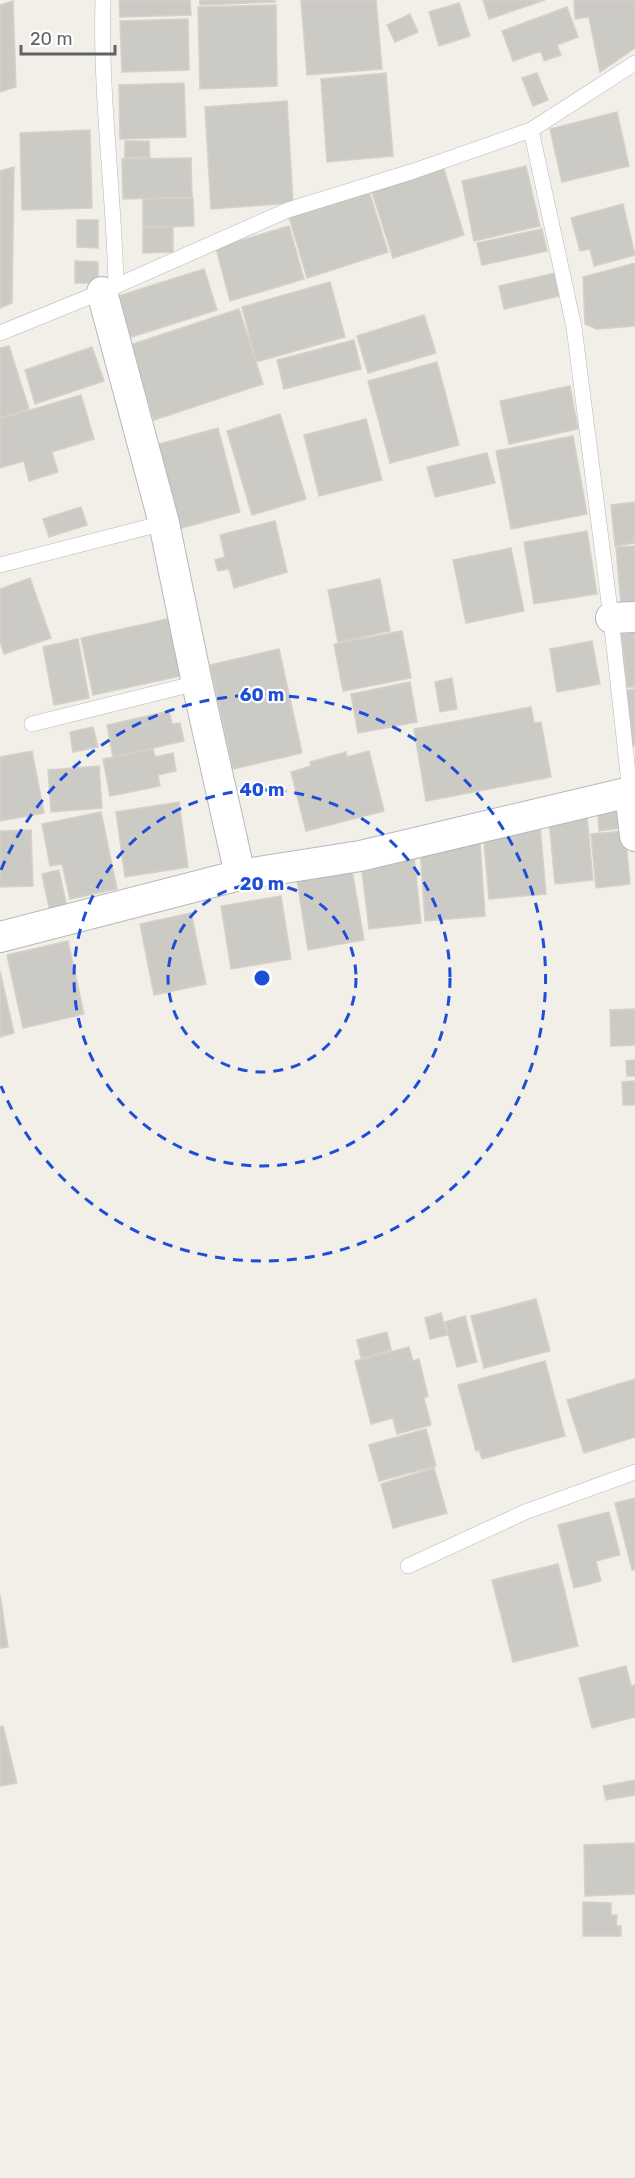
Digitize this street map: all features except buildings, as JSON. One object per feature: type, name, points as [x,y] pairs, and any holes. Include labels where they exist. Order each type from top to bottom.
[{"type":"street","points":[[109,289],[164,523],[240,875]]},
{"type":"street","points":[[0,937],[240,875],[360,856],[630,792],[635,836]]},
{"type":"lane","points":[[103,0],[102,34],[115,224],[109,289]]},
{"type":"lane","points":[[0,333],[109,289],[288,210],[414,171],[531,130],[635,63]]},
{"type":"lane","points":[[531,130],[574,327],[623,617],[630,792]]},
{"type":"lane","points":[[0,566],[164,523]]},
{"type":"lane","points":[[32,724],[197,683]]},
{"type":"lane","points":[[408,1566],[525,1512],[635,1472]]}]
